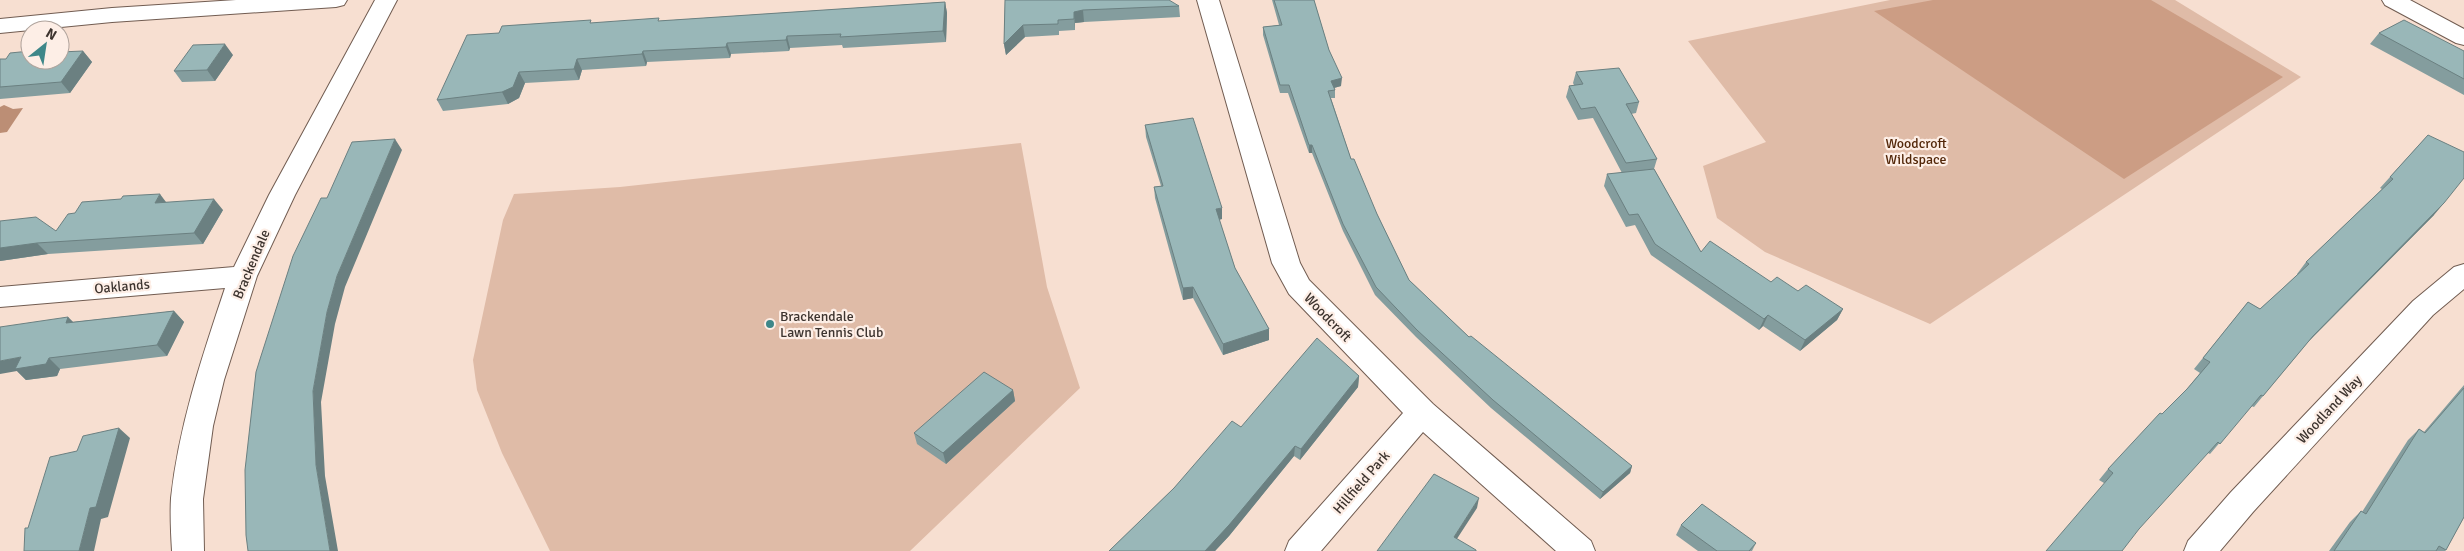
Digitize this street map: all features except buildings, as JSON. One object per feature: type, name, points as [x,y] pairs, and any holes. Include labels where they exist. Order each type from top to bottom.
[{"type":"street","points":[[0,26],[112,15],[336,0]]},
{"type":"street","name":"Brackendale","points":[[188,551],[187,498],[198,426],[209,380],[243,276],[282,195],[386,0]]},
{"type":"street","name":"Woodcroft","points":[[1208,0],[1286,263],[1299,287],[1422,413],[1579,551]]},
{"type":"street","points":[[2394,0],[2464,38]]},
{"type":"street","name":"Woodland Way","points":[[2200,551],[2242,502],[2423,308],[2464,274]]},
{"type":"street","name":"Oaklands","points":[[0,297],[243,276]]},
{"type":"street","name":"Hillfield Park","points":[[1301,551],[1422,413]]},
{"type":"green space","name":"Woodcroft Wildspace","points":[[1890,0],[2175,0],[2301,77],[1930,324],[1765,252],[1717,218],[1703,166],[1766,142],[1688,41]]},
{"type":"green space","name":"Brackendale Lawn Tennis Club","points":[[1021,143],[1047,287],[1080,388],[910,551],[550,551],[502,453],[477,390],[473,360],[503,220],[514,194],[620,187]]},
{"type":"shaded area","points":[[1933,0],[2151,0],[2283,77],[2124,179],[1874,11]]},
{"type":"shaded area","points":[[4,105],[13,109],[23,108],[7,132],[0,133],[0,107]]},
{"type":"place","name":"Brackendale Lawn Tennis Club","points":[[770,324]]}]
